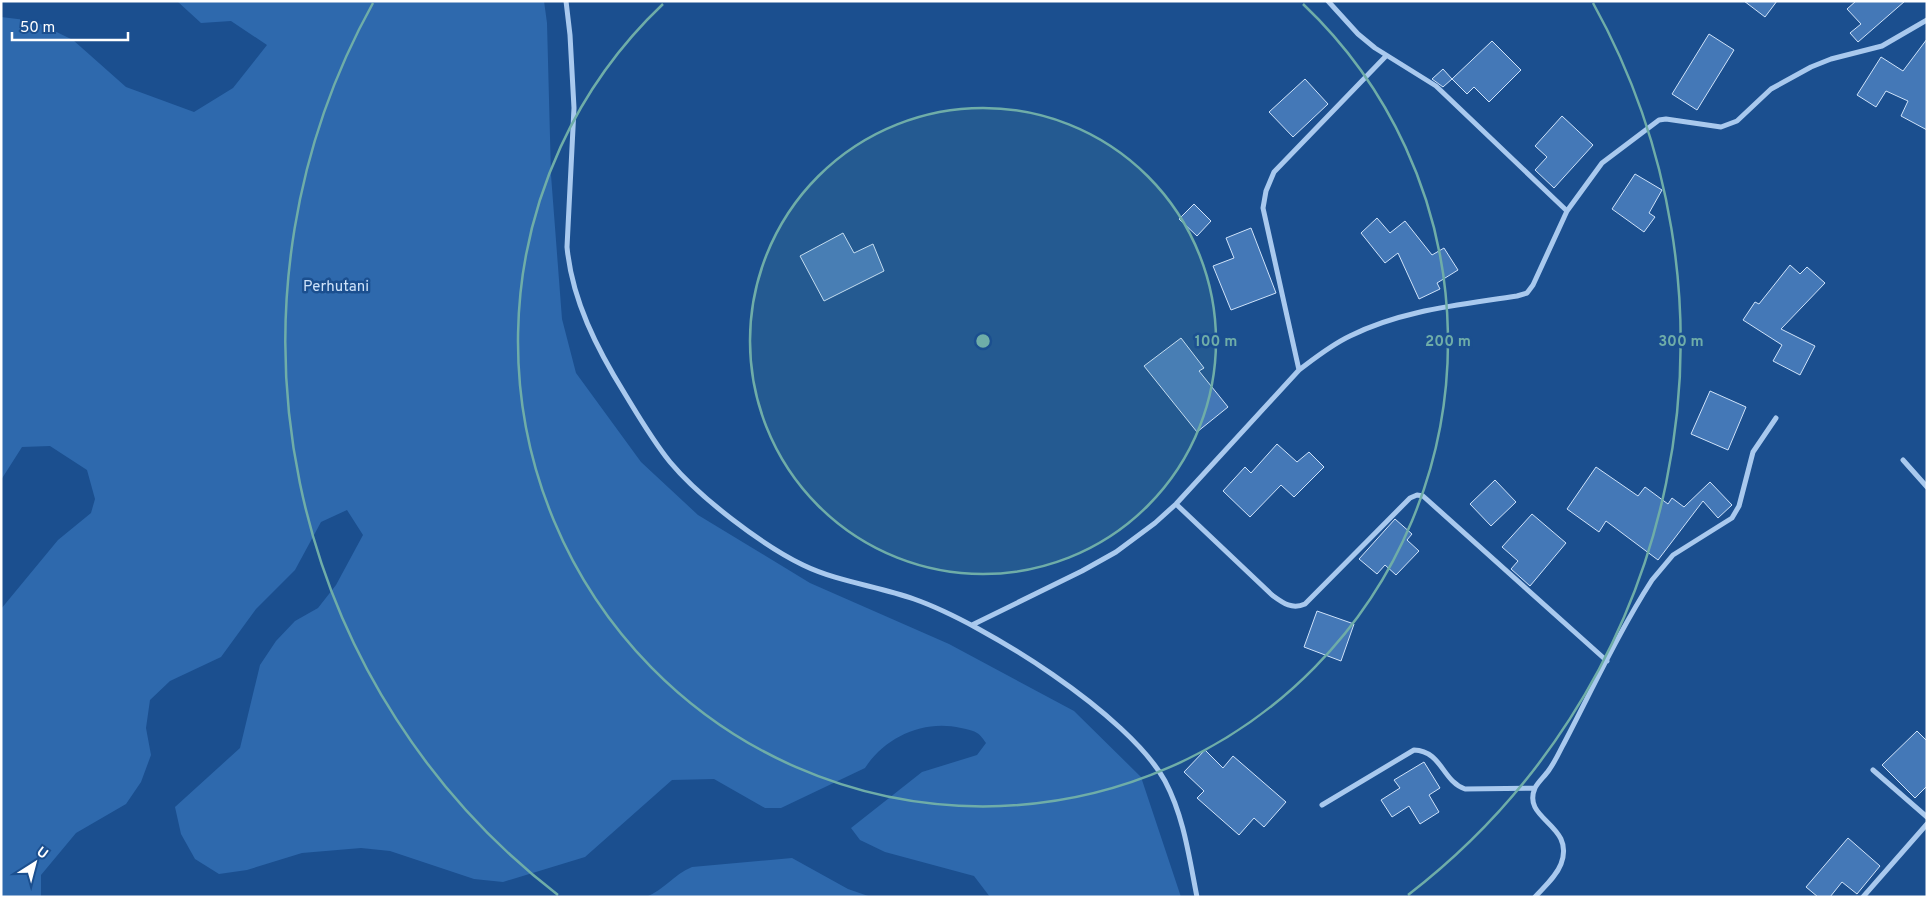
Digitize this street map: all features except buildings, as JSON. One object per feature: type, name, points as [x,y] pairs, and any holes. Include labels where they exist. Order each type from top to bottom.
[{"type":"street","points":[[566,1],[574,108],[567,247],[569,269],[575,293],[604,361],[652,438],[671,464],[714,505],[769,545],[803,565],[832,577],[916,599],[972,625],[1021,654],[1068,686],[1111,720],[1141,748],[1164,779],[1180,814],[1197,897]]},
{"type":"street","points":[[1328,1],[1358,34],[1386,56],[1436,86],[1567,211]]},
{"type":"street","points":[[972,625],[1082,572],[1116,552],[1155,523],[1176,504],[1299,370],[1319,354],[1349,336],[1384,322],[1421,311],[1526,293],[1533,285],[1567,211],[1602,163],[1659,120],[1666,119],[1721,127],[1730,125],[1737,122],[1771,89],[1811,67],[1831,59],[1882,46],[1927,20]]},
{"type":"street","points":[[1299,370],[1263,208],[1266,191],[1274,172],[1386,56]]},
{"type":"street","points":[[1535,897],[1554,876],[1561,864],[1563,852],[1562,842],[1557,831],[1534,808],[1532,799],[1535,788],[1557,757],[1643,594],[1662,567],[1673,555],[1732,518],[1739,506],[1753,452],[1776,418]]},
{"type":"street","points":[[1903,460],[1927,487]]},
{"type":"street","points":[[1176,504],[1272,595],[1289,606],[1298,607],[1305,604],[1410,498],[1417,495],[1422,496],[1607,661]]},
{"type":"street","points":[[1322,805],[1414,750],[1423,750],[1430,754],[1458,787],[1465,789],[1535,788]]},
{"type":"street","points":[[1873,770],[1927,817]]},
{"type":"street","points":[[1863,897],[1927,824]]},
{"type":"green space","name":"Perhutani","points":[[177,1],[544,1],[547,23],[551,175],[562,319],[576,373],[641,462],[698,515],[810,583],[949,644],[1074,711],[1141,777],[1181,897],[990,897],[974,876],[885,852],[860,840],[851,828],[922,772],[977,755],[986,743],[976,732],[947,726],[933,726],[920,729],[894,739],[873,757],[865,768],[781,808],[765,808],[714,779],[672,780],[585,857],[503,882],[474,879],[390,851],[361,848],[302,853],[247,870],[219,874],[195,859],[181,834],[175,807],[240,748],[260,665],[276,641],[295,621],[318,608],[336,585],[363,535],[347,510],[321,522],[295,570],[256,609],[221,657],[170,681],[150,700],[146,728],[151,755],[141,782],[126,804],[76,833],[41,875],[41,897],[1,897],[1,609],[58,540],[91,513],[95,499],[87,470],[50,446],[22,447],[1,480],[1,17],[34,21],[73,40],[126,87],[194,112],[233,88],[267,45],[231,21],[201,23]]},
{"type":"green space","points":[[792,858],[848,889],[871,897],[646,897],[692,867]]}]
